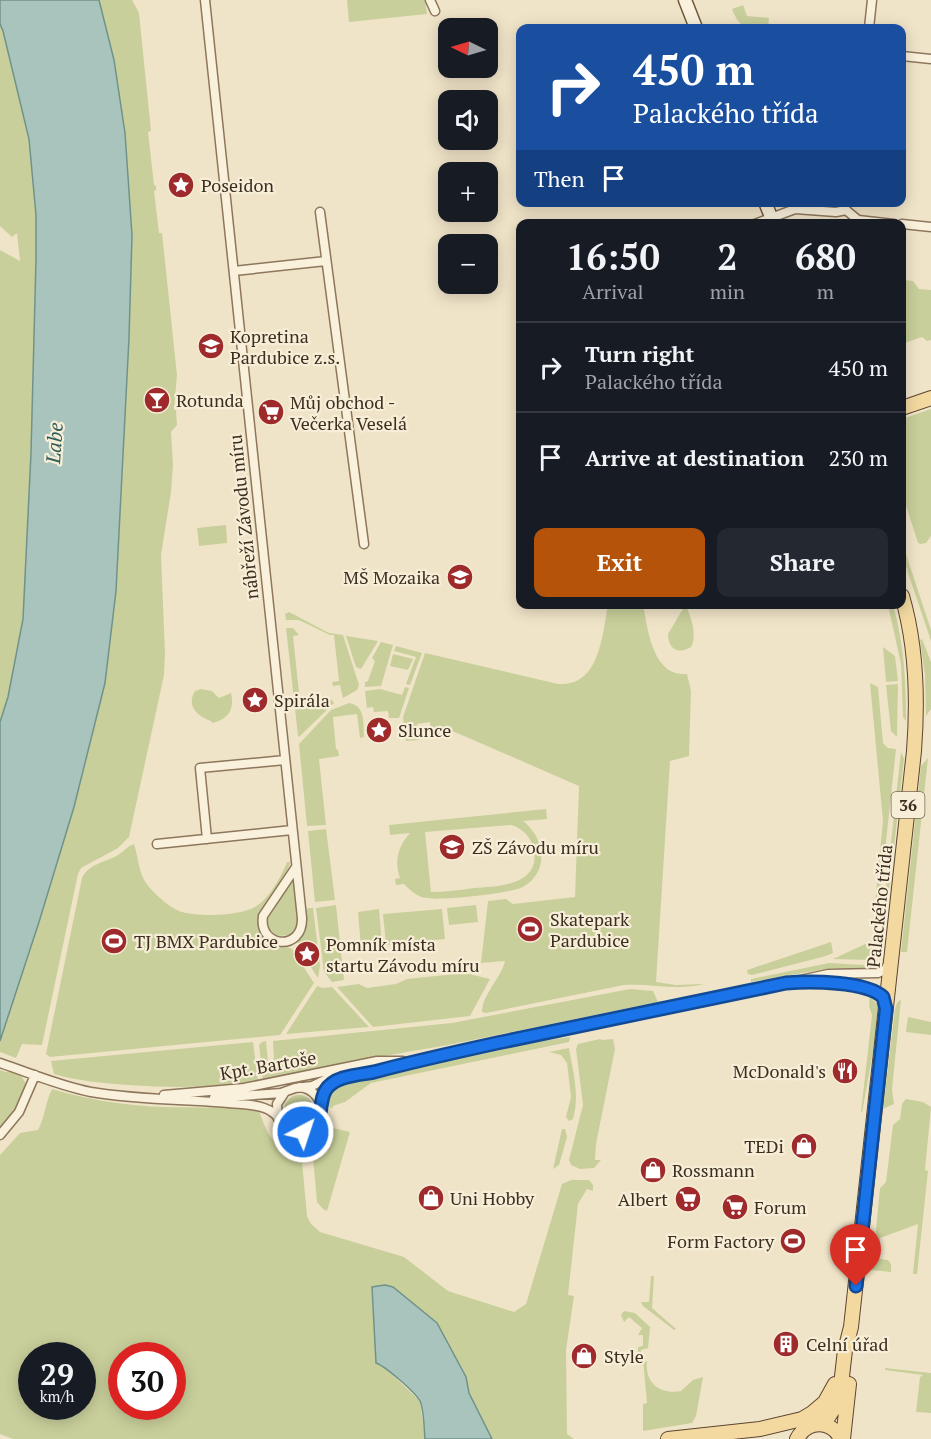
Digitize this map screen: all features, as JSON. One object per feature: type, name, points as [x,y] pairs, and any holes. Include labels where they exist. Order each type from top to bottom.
[{"type":"main road","points":[[906,407],[931,398]]},
{"type":"main road","name":"Palackého třída","points":[[797,1439],[803,1430],[829,1416],[836,1405],[851,1327],[916,713],[915,668],[905,609]]},
{"type":"main road","name":"Palackého třída","points":[[842,1439],[853,1351],[851,1327]]},
{"type":"main road","points":[[730,1436],[806,1417],[817,1410],[833,1390],[845,1350]]},
{"type":"main road","points":[[668,1439],[703,1435],[771,1433],[816,1424],[832,1428],[842,1439]]},
{"type":"street","name":"nábřeží Závodu míru","points":[[205,0],[234,271],[285,759],[292,830],[296,867],[302,926],[293,939],[285,942],[277,941],[265,932],[262,924],[263,916],[296,867]]},
{"type":"street","points":[[430,0],[435,11]]},
{"type":"street","points":[[685,0],[694,24]]},
{"type":"street","points":[[869,24],[872,0]]},
{"type":"street","points":[[906,56],[931,59]]},
{"type":"street","points":[[775,219],[795,209],[836,212],[847,207]]},
{"type":"street","points":[[320,212],[364,544]]},
{"type":"street","points":[[906,224],[931,227]]},
{"type":"street","points":[[234,271],[326,261]]},
{"type":"street","points":[[207,839],[200,768],[285,759]]},
{"type":"street","points":[[157,844],[292,830]]},
{"type":"street","points":[[869,974],[885,970],[891,958]]},
{"type":"street","name":"Kpt. Bartoše","points":[[169,1100],[281,1093],[312,1086],[334,1075],[413,1061],[833,973],[869,974],[878,976],[889,983]]},
{"type":"street","name":"Kpt. Bartoše","points":[[786,983],[822,983],[867,988],[889,983]]},
{"type":"street","points":[[867,988],[882,995],[886,1009]]},
{"type":"street","name":"Kpt. Bartoše","points":[[129,1097],[244,1088],[377,1061],[413,1061]]},
{"type":"street","name":"Kpt. Bartoše","points":[[2,1063],[35,1076],[90,1091],[129,1097],[257,1106],[269,1110],[290,1131],[307,1131],[319,1119],[324,1091],[336,1081],[413,1061]]},
{"type":"street","points":[[0,1135],[20,1112],[35,1076]]},
{"type":"street","name":"Kpt. Bartoše","points":[[300,1087],[313,1092],[321,1104]]},
{"type":"street","name":"Kpt. Bartoše","points":[[279,1119],[277,1104],[288,1090]]},
{"type":"green space","points":[[99,0],[132,0],[139,13],[151,131],[148,132],[154,185],[156,186],[154,191],[159,233],[162,233],[177,375],[174,410],[176,410],[177,425],[171,432],[173,465],[171,492],[161,555],[164,675],[129,837],[118,848],[81,868],[42,1045],[22,1044],[16,1058],[0,1052],[0,1041],[74,807],[105,683],[116,591],[132,235],[125,133],[114,60]]},
{"type":"green space","points":[[347,0],[425,0],[427,14],[349,22]]},
{"type":"green space","points":[[743,5],[747,16],[769,18],[768,24],[741,24],[732,9]]},
{"type":"green space","points":[[0,24],[29,139],[36,215],[36,259],[31,453],[23,619],[8,697],[0,722],[0,250],[20,261],[17,233],[12,237],[0,226]]},
{"type":"green space","points":[[906,280],[913,281],[919,289],[931,290],[931,340],[927,341],[922,337],[906,343]]},
{"type":"green space","points":[[931,409],[931,536],[926,543],[921,544],[918,543],[906,506],[906,418]]},
{"type":"green space","points":[[226,525],[227,543],[199,546],[197,528]]},
{"type":"green space","points":[[906,554],[931,630],[931,641],[906,567]]},
{"type":"green space","points":[[607,609],[644,609],[650,638],[659,660],[675,673],[687,674],[691,691],[689,756],[670,761],[656,982],[676,985],[704,984],[684,987],[624,985],[482,1012],[485,999],[505,961],[481,963],[488,901],[506,899],[513,904],[575,897],[579,786],[448,729],[431,730],[430,722],[417,724],[419,740],[406,741],[403,717],[425,653],[558,684],[572,683],[583,677],[591,668],[601,644]]},
{"type":"green space","points":[[683,609],[687,609],[694,638],[691,647],[682,650],[675,649],[668,639],[668,634]]},
{"type":"green space","points":[[889,609],[894,609],[902,648],[906,721],[903,717],[901,664]]},
{"type":"green space","points":[[289,612],[329,633],[343,635],[359,685],[357,690],[343,698],[340,685],[333,686],[332,682],[339,681],[334,635],[330,635],[299,620],[286,620],[285,614]]},
{"type":"green space","points":[[286,628],[293,628],[299,635],[293,636],[300,702],[331,699],[334,703],[299,737],[298,736]]},
{"type":"green space","points":[[346,636],[378,641],[361,669],[356,667]]},
{"type":"green space","points":[[922,639],[931,662],[931,709],[926,716],[925,675],[920,640]]},
{"type":"green space","points":[[381,642],[393,645],[381,686],[365,687],[375,661],[372,658]]},
{"type":"green space","points":[[396,646],[422,653],[410,685],[406,684],[416,657],[394,651]]},
{"type":"green space","points":[[883,647],[895,656],[898,681],[886,682]]},
{"type":"green space","points":[[393,654],[413,659],[408,670],[390,666]]},
{"type":"green space","points":[[870,683],[878,687],[883,743],[888,748],[896,749],[877,925],[873,925],[883,821]]},
{"type":"green space","points":[[898,684],[897,737],[891,731],[886,685]]},
{"type":"green space","points":[[405,687],[409,688],[399,718],[389,718],[388,711],[374,712],[373,707],[367,708],[365,691],[380,689],[402,695]]},
{"type":"green space","points":[[201,689],[212,691],[219,698],[231,693],[232,704],[229,713],[212,723],[201,717],[194,710],[192,701],[195,691]]},
{"type":"green space","points":[[349,703],[361,711],[364,737],[360,738],[357,714],[333,717],[336,749],[339,756],[319,759],[326,825],[307,826],[299,744],[331,710]]},
{"type":"green space","points":[[901,752],[904,759],[882,953],[879,950]]},
{"type":"green space","points":[[928,758],[907,952],[901,952],[921,766]]},
{"type":"green space","points":[[546,809],[547,819],[523,821],[536,836],[540,845],[541,864],[532,880],[523,887],[476,896],[435,899],[414,893],[404,884],[396,885],[395,879],[400,878],[397,866],[398,854],[410,833],[390,835],[389,825]],"holes":[[[515,826],[528,836],[533,847],[534,860],[531,870],[525,877],[495,886],[431,892],[425,832]]]},
{"type":"green space","points":[[326,829],[335,900],[315,902],[308,831]]},
{"type":"green space","points":[[134,844],[141,872],[149,887],[173,908],[190,914],[229,914],[255,907],[270,893],[287,862],[290,862],[287,872],[265,904],[258,926],[262,936],[273,944],[292,949],[314,983],[280,1035],[50,1057],[46,1054],[82,878],[93,866],[118,855]]},
{"type":"green space","points":[[292,881],[295,883],[298,925],[290,935],[277,936],[269,929],[267,919]]},
{"type":"green space","points":[[336,905],[344,980],[332,982],[324,972],[316,908]]},
{"type":"green space","points":[[476,905],[478,922],[449,925],[447,908]]},
{"type":"green space","points":[[308,908],[313,908],[320,966],[318,978],[298,947],[298,940],[307,925],[306,911]]},
{"type":"green space","points":[[379,909],[382,945],[361,948],[358,912]]},
{"type":"green space","points":[[442,909],[445,939],[386,945],[383,914]]},
{"type":"green space","points":[[876,939],[874,956],[871,960],[833,959]]},
{"type":"green space","points":[[831,942],[833,953],[826,956],[752,975],[748,974],[747,970]]},
{"type":"green space","points":[[829,963],[864,965],[866,970],[831,968],[751,982],[751,979]]},
{"type":"green space","points":[[465,973],[490,979],[470,1016],[373,1027],[337,987],[359,984],[367,988],[396,984],[407,979]]},
{"type":"green space","points":[[317,986],[332,987],[369,1027],[286,1034]]},
{"type":"green space","points":[[630,989],[653,991],[658,1002],[263,1080],[259,1045],[266,1041],[268,1063],[274,1062],[273,1041],[452,1023]]},
{"type":"green space","points":[[870,997],[878,1005],[879,1018],[862,1113],[872,1015],[869,1006]]},
{"type":"green space","points":[[901,999],[892,1090],[894,1104],[883,1109],[895,1009]]},
{"type":"green space","points":[[908,1017],[931,1022],[931,1035],[906,1032]]},
{"type":"green space","points":[[570,1037],[569,1042],[371,1083],[345,1102],[333,1106],[332,1109],[326,1103],[329,1092],[345,1081],[534,1042]]},
{"type":"green space","points":[[600,1039],[613,1039],[615,1049],[596,1144],[595,1160],[601,1160],[594,1168],[580,1169],[571,1165],[569,1160],[583,1105],[576,1049],[578,1044]]},
{"type":"green space","points":[[253,1042],[258,1081],[226,1085],[161,1087],[91,1081],[54,1074],[51,1061]]},
{"type":"green space","points":[[569,1048],[576,1101],[573,1119],[569,1121],[566,1117],[571,1097],[567,1063],[561,1055],[549,1052]]},
{"type":"green space","points":[[0,1070],[21,1075],[26,1084],[19,1106],[0,1130]]},
{"type":"green space","points":[[52,1089],[108,1102],[259,1111],[265,1127],[277,1144],[291,1150],[301,1151],[307,1216],[311,1224],[320,1232],[404,1257],[448,1291],[514,1312],[526,1304],[562,1184],[571,1180],[589,1180],[593,1185],[593,1191],[587,1189],[578,1204],[568,1295],[574,1296],[566,1350],[567,1434],[574,1439],[492,1439],[469,1393],[466,1377],[437,1323],[393,1287],[385,1285],[372,1287],[382,1365],[420,1401],[425,1439],[13,1439],[0,1434],[0,1155],[20,1133],[38,1130]]},
{"type":"green space","points":[[299,1095],[305,1096],[313,1104],[313,1116],[305,1124],[299,1125],[293,1124],[285,1116],[284,1110],[285,1104],[293,1096]]},
{"type":"green space","points":[[906,1099],[923,1102],[931,1107],[925,1170],[928,1171],[917,1274],[913,1274],[918,1224],[880,1238],[879,1247],[874,1250],[880,1188],[886,1182],[893,1125],[900,1119],[902,1104]]},
{"type":"green space","points":[[333,1128],[350,1132],[327,1211],[317,1202],[312,1146],[324,1139]]},
{"type":"green space","points":[[562,1129],[565,1129],[567,1137],[559,1165],[553,1169]]},
{"type":"green space","points":[[873,1258],[888,1260],[891,1264],[891,1272],[871,1270]]},
{"type":"green space","points":[[651,1276],[654,1276],[652,1308],[676,1329],[674,1330],[641,1302],[649,1302]]},
{"type":"green space","points":[[624,1311],[635,1313],[650,1327],[648,1348],[641,1350],[640,1360],[638,1347],[643,1346],[643,1335],[638,1335],[642,1328],[629,1317],[624,1322],[621,1315]]},
{"type":"green space","points":[[643,1360],[647,1362],[651,1381],[655,1386],[667,1391],[681,1391],[693,1380],[703,1377],[696,1416],[692,1423],[643,1431],[643,1404],[647,1403]]},
{"type":"green space","points":[[885,1368],[931,1373],[931,1413],[916,1412],[920,1377],[923,1375],[885,1370]]},
{"type":"water","name":"Labe","points":[[0,0],[99,0],[114,60],[125,133],[132,235],[116,591],[105,683],[74,807],[0,1041],[0,722],[8,697],[23,619],[31,453],[36,215],[29,139],[0,24]]},
{"type":"water","points":[[385,1285],[393,1287],[437,1323],[466,1377],[469,1393],[492,1439],[425,1439],[420,1401],[400,1380],[376,1363],[372,1287]]},
{"type":"place","name":"Poseidon","points":[[181,185]]},
{"type":"place","name":"Kopretina Pardubice z.s.","points":[[211,346]]},
{"type":"place","name":"Rotunda","points":[[157,400]]},
{"type":"place","name":"Můj obchod - Večerka Veselá","points":[[271,412]]},
{"type":"place","name":"MŠ Mozaika","points":[[460,577]]},
{"type":"place","name":"Spirála","points":[[255,700]]},
{"type":"place","name":"Slunce","points":[[379,730]]},
{"type":"place","name":"ZŠ Závodu míru","points":[[452,847]]},
{"type":"place","name":"Skatepark Pardubice","points":[[530,929]]},
{"type":"place","name":"TJ BMX Pardubice","points":[[114,941]]},
{"type":"place","name":"Pomník místa startu Závodu míru","points":[[307,954]]},
{"type":"place","name":"McDonald's","points":[[845,1071]]},
{"type":"place","name":"TEDi","points":[[804,1146]]},
{"type":"place","name":"Rossmann","points":[[653,1170]]},
{"type":"place","name":"Uni Hobby","points":[[431,1198]]},
{"type":"place","name":"Albert","points":[[688,1199]]},
{"type":"place","name":"Forum","points":[[735,1207]]},
{"type":"place","name":"Form Factory","points":[[793,1241]]},
{"type":"place","name":"Celní úřad","points":[[786,1344]]},
{"type":"place","name":"Style","points":[[584,1356]]},
{"type":"route","points":[[303,1132],[310,1130],[318,1122],[322,1096],[332,1083],[413,1061],[786,983],[822,983],[872,990],[883,997],[886,1009],[856,1286]]}]
